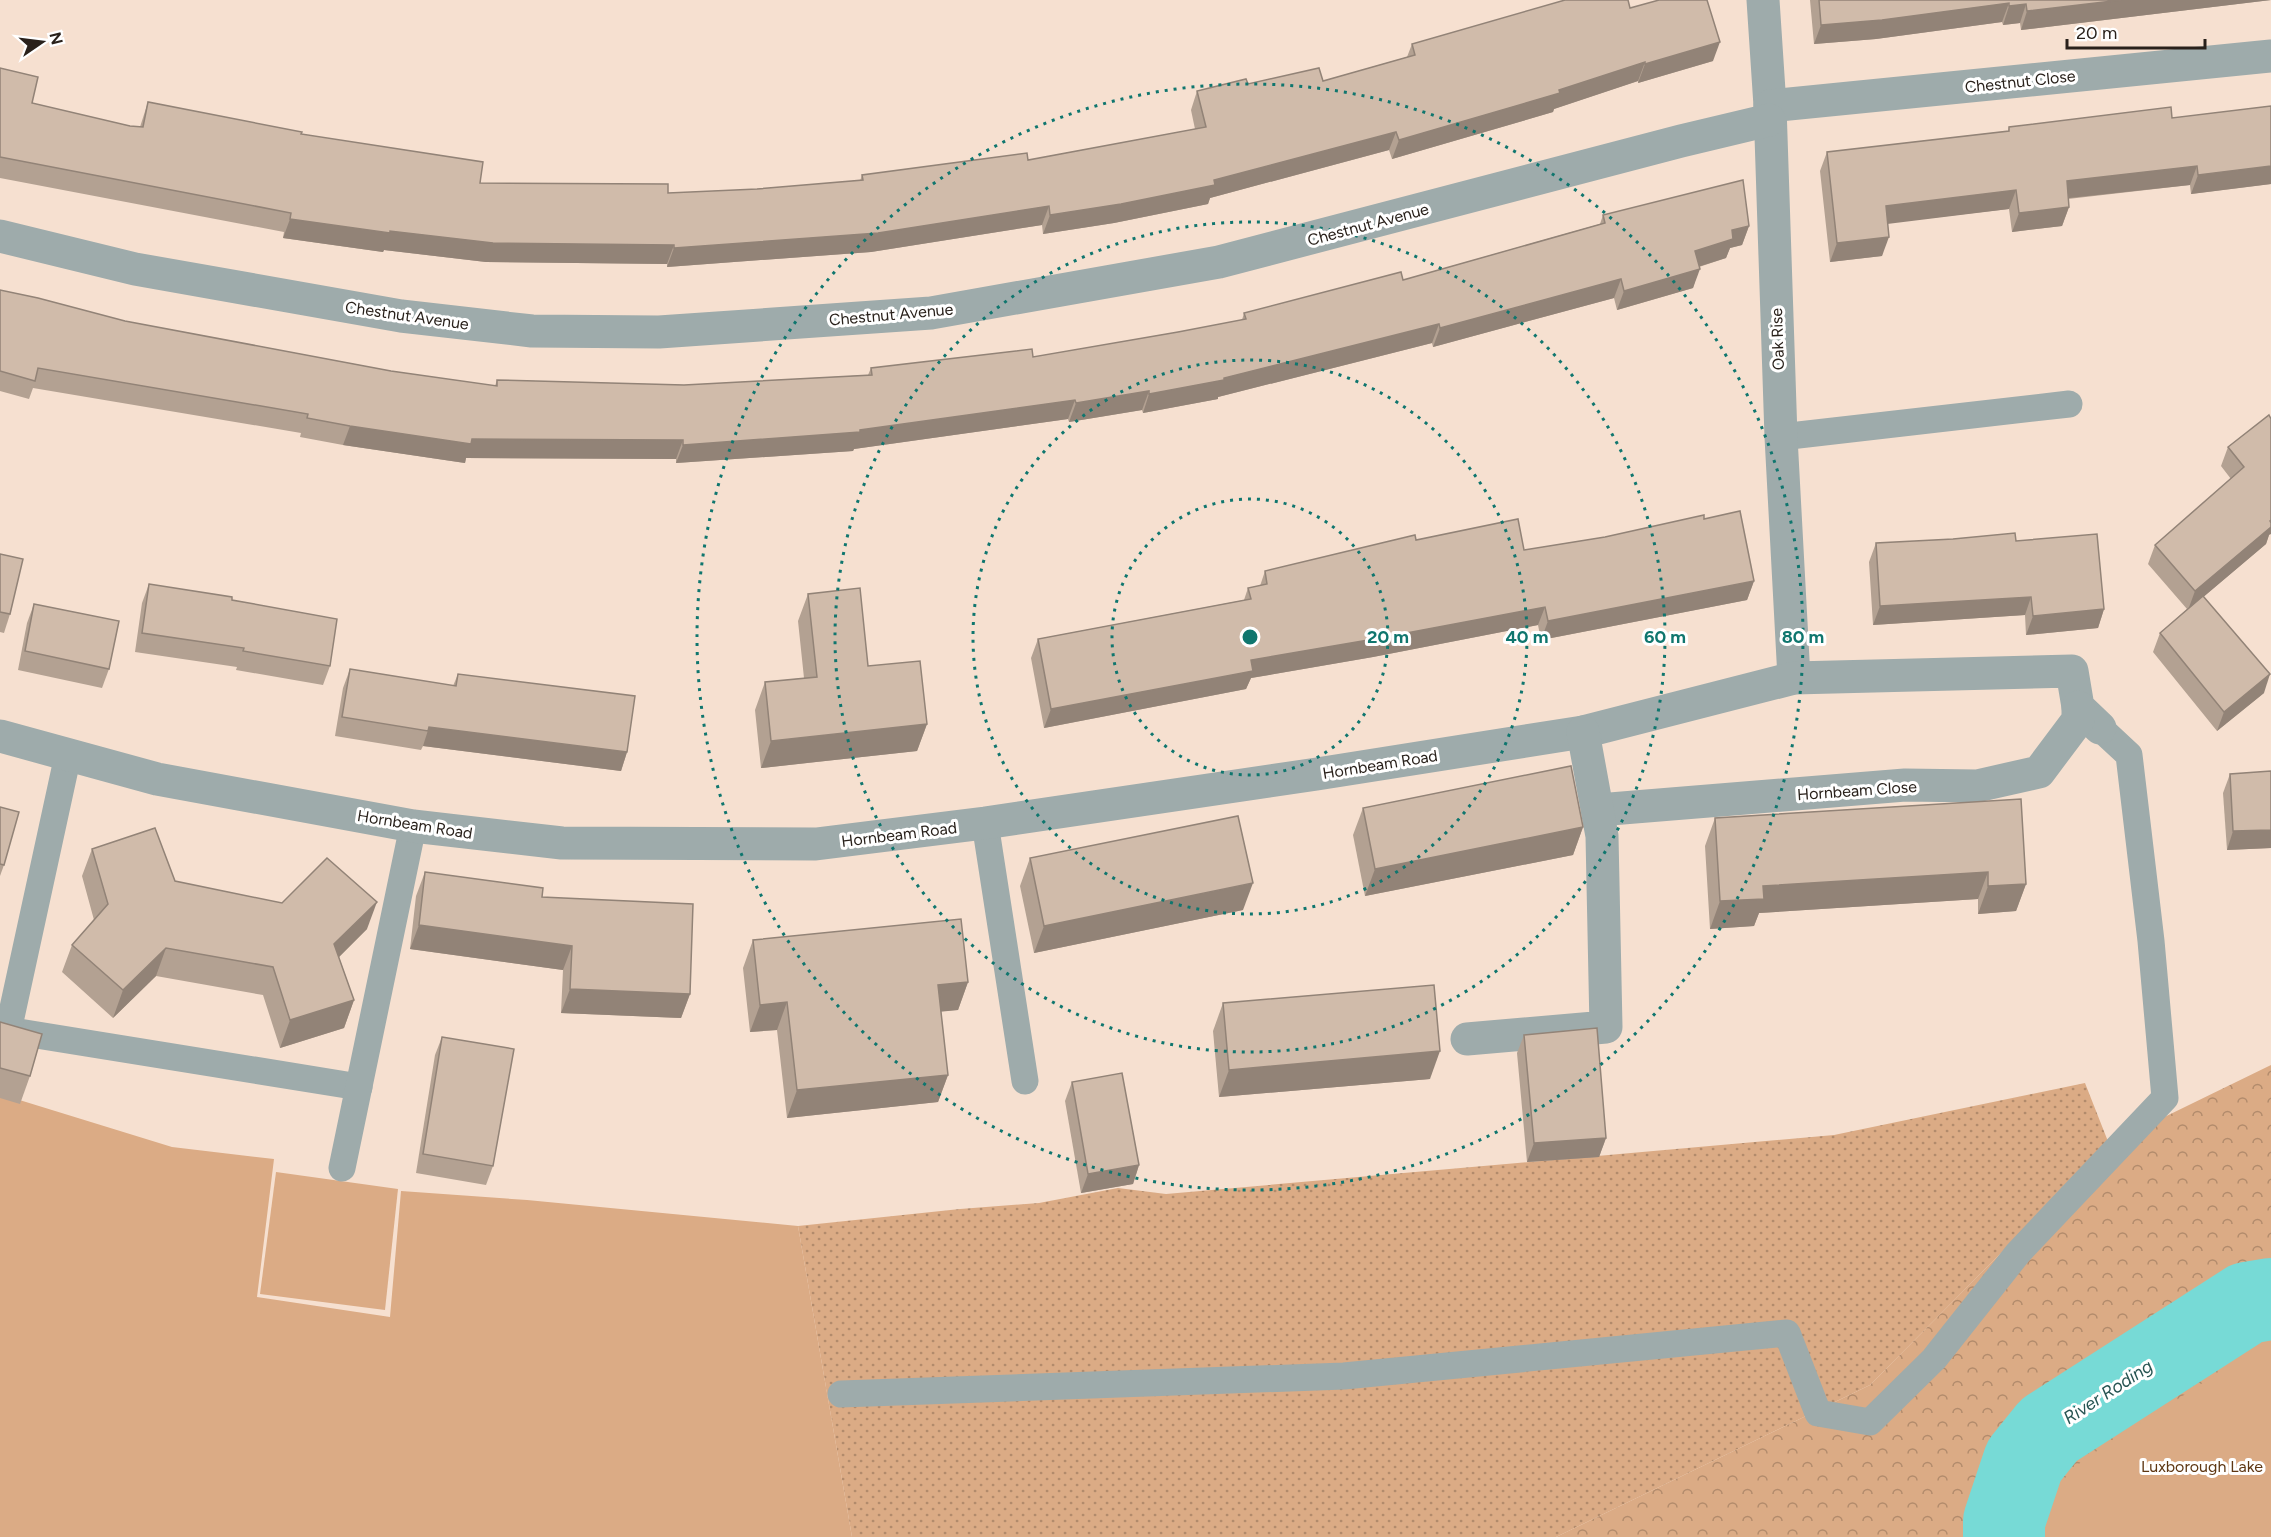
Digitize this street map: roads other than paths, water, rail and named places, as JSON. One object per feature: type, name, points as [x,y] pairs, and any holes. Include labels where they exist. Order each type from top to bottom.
[{"type":"street","name":"Oak Rise","points":[[1763,0],[1770,113],[1781,437],[1794,678]]},
{"type":"street","name":"Chestnut Close","points":[[1770,113],[2271,56]]},
{"type":"street","name":"Chestnut Avenue","points":[[0,236],[135,269],[401,316],[532,331],[670,331],[931,313],[1219,262],[1681,141],[1770,113]]},
{"type":"street","points":[[1794,678],[2072,671],[2089,718]]},
{"type":"street","name":"Hornbeam Road","points":[[0,736],[156,779],[413,826],[562,843],[816,844],[986,823],[1584,732],[1794,678]]},
{"type":"street","name":"Hornbeam Close","points":[[1598,810],[1905,785],[1977,786],[2039,772],[2078,720],[2089,718]]},
{"type":"street","points":[[1467,1039],[1606,1027],[1602,836],[1584,732]]},
{"type":"lane","points":[[1781,437],[2069,404]]},
{"type":"lane","points":[[841,1394],[1344,1376],[1787,1333],[1818,1413],[1870,1422],[1934,1359],[2018,1253],[2165,1098],[2151,941],[2129,756],[2089,718]]},
{"type":"lane","points":[[68,755],[4,1030],[359,1087]]},
{"type":"lane","points":[[986,823],[1025,1081]]},
{"type":"lane","points":[[342,1168],[413,826]]},
{"type":"waterway","name":"River Roding","points":[[2004,1537],[2004,1521],[2024,1461],[2049,1430],[2247,1303],[2271,1299]]},
{"type":"park label","name":"Luxborough Lake","points":[[2202,1466]]}]
